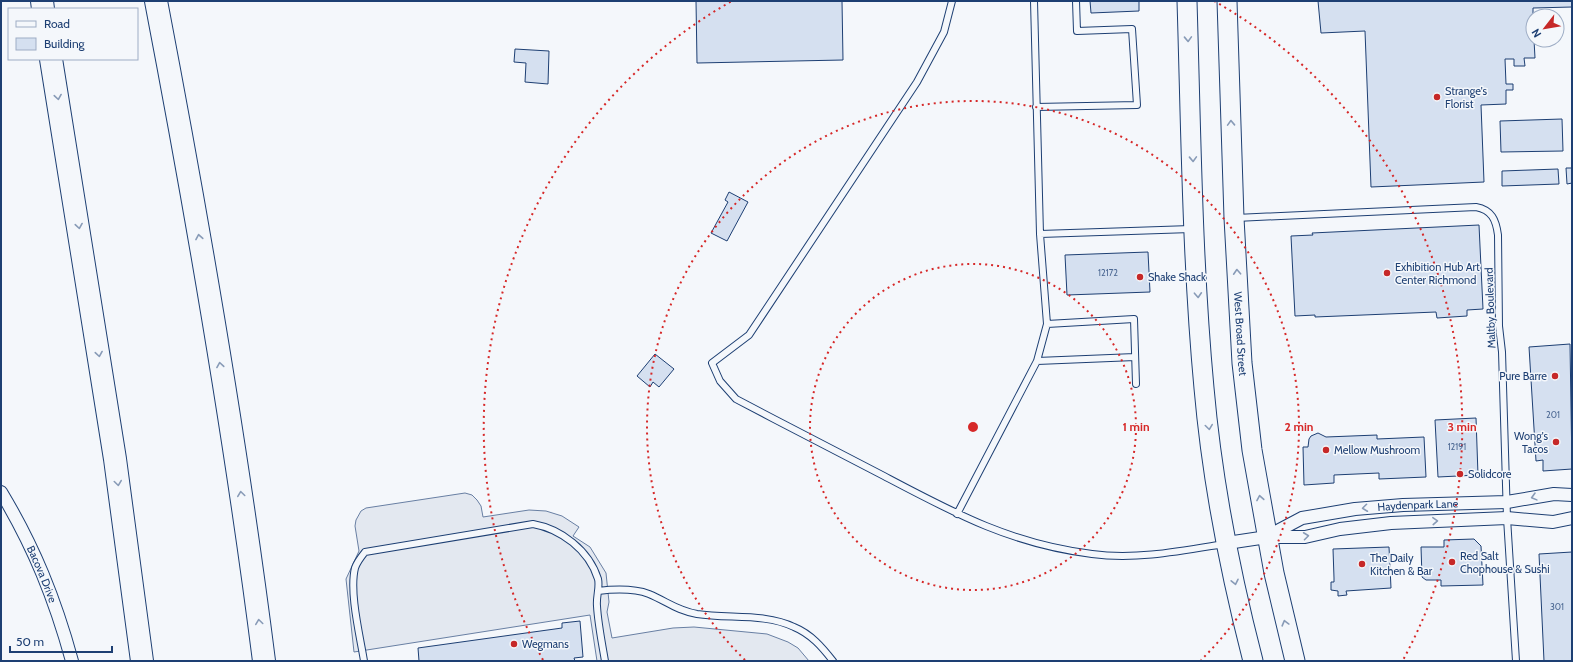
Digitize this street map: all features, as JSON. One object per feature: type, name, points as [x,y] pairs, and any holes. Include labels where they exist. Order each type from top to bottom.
[{"type":"highway","points":[[156,1],[229,418],[264,661]]},
{"type":"highway","points":[[51,60],[115,459],[142,661]]},
{"type":"main road","points":[[1187,1],[1195,229],[1204,388],[1227,544],[1253,661]]},
{"type":"main road","name":"West Broad Street","points":[[1227,1],[1234,218],[1244,377],[1252,450],[1267,536],[1274,573],[1295,661]]},
{"type":"street","name":"Bacova Drive","points":[[1,492],[23,528],[42,568],[60,617],[72,661]]},
{"type":"street","name":"Haydenpark Lane","points":[[1267,536],[1302,518],[1323,514],[1397,505],[1507,502],[1554,494],[1572,495]]},
{"type":"street","name":"Haydenpark Lane","points":[[1227,544],[1267,536],[1305,537],[1340,529],[1391,523],[1507,518],[1552,522],[1572,518]]},
{"type":"lane","points":[[952,1],[944,32],[917,82],[749,335],[712,363],[720,381],[736,400],[957,514],[1003,534],[1026,541],[1093,554],[1144,555],[1227,544]]},
{"type":"lane","points":[[957,514],[1037,361],[1047,324],[1040,234],[1034,1]]},
{"type":"lane","points":[[1036,107],[1137,105],[1132,29],[1078,31],[1076,1]]},
{"type":"lane","name":"Maltby Boulevard","points":[[1234,218],[1476,207],[1484,209],[1492,215],[1496,223],[1498,235],[1499,326],[1502,352],[1507,518],[1516,661]]},
{"type":"lane","points":[[1040,234],[1195,229]]},
{"type":"lane","points":[[1047,324],[1134,319],[1136,384]]},
{"type":"lane","points":[[1037,361],[1135,357]]},
{"type":"lane","points":[[364,661],[354,591],[354,578],[356,567],[365,552],[533,524],[553,530],[574,544],[584,555],[595,573],[598,581],[597,607],[605,661]]},
{"type":"lane","points":[[598,591],[618,588],[636,591],[649,594],[672,606],[691,612],[782,622],[804,631],[813,638],[833,661]]},
{"type":"shaded area","points":[[465,493],[472,495],[477,500],[481,506],[483,517],[529,510],[546,511],[562,516],[579,527],[573,536],[590,547],[606,573],[609,602],[607,612],[612,638],[673,628],[694,627],[767,634],[788,642],[798,648],[809,661],[597,661],[590,615],[354,652],[346,579],[359,551],[355,526],[356,520],[361,511],[366,508]]},
{"type":"building","points":[[696,1],[842,1],[843,60],[697,63]]},
{"type":"building","points":[[1090,1],[1139,1],[1139,11],[1091,13]]},
{"type":"building","name":"Strange's Florist","points":[[1318,1],[1572,1],[1572,7],[1525,8],[1525,48],[1534,48],[1535,58],[1524,58],[1525,66],[1514,66],[1514,59],[1505,59],[1506,84],[1513,84],[1513,90],[1506,90],[1506,104],[1481,105],[1484,182],[1371,187],[1365,31],[1321,33]]},
{"type":"building","points":[[515,49],[549,51],[548,84],[525,82],[526,63],[514,62]]},
{"type":"building","points":[[1562,119],[1563,151],[1501,152],[1500,121]]},
{"type":"building","points":[[1566,168],[1572,168],[1572,183],[1567,184]]},
{"type":"building","points":[[1558,169],[1559,184],[1502,186],[1502,171]]},
{"type":"building","points":[[729,192],[748,202],[727,241],[711,233],[728,202],[725,200]]},
{"type":"building","name":"Exhibition Hub Art Center Richmond","points":[[1479,225],[1483,309],[1467,310],[1467,316],[1437,318],[1436,312],[1315,317],[1315,315],[1295,316],[1291,236],[1313,235],[1312,233]]},
{"type":"building","points":[[1148,252],[1150,292],[1067,295],[1065,255]]},
{"type":"building","points":[[1570,344],[1572,469],[1543,471],[1543,460],[1536,461],[1529,347]]},
{"type":"building","points":[[655,354],[674,369],[659,387],[653,382],[650,387],[637,376]]},
{"type":"building","points":[[1476,418],[1478,475],[1438,477],[1435,420]]},
{"type":"building","points":[[1318,433],[1326,437],[1377,435],[1377,439],[1424,437],[1426,477],[1379,479],[1379,473],[1334,475],[1334,483],[1304,485],[1303,447],[1308,447],[1311,436]]},
{"type":"building","name":"Red Salt Chophouse & Sushi","points":[[1474,539],[1481,546],[1483,585],[1441,586],[1441,580],[1426,580],[1422,577],[1421,547],[1444,547],[1444,540]]},
{"type":"building","name":"The Daily Kitchen & Bar","points":[[1389,547],[1391,588],[1346,591],[1347,595],[1338,596],[1338,591],[1331,590],[1331,582],[1334,582],[1333,549]]},
{"type":"building","points":[[1572,552],[1572,661],[1544,661],[1539,554]]},
{"type":"building","name":"Wegmans","points":[[580,621],[583,657],[574,658],[575,661],[419,661],[418,648],[562,628],[562,623]]},
{"type":"place","name":"Strange's Florist","points":[[1437,97]]},
{"type":"place","name":"Exhibition Hub Art Center Richmond","points":[[1387,273]]},
{"type":"place","name":"Shake Shack","points":[[1140,277]]},
{"type":"place","name":"Pure Barre","points":[[1555,376]]},
{"type":"place","name":"Wong's Tacos","points":[[1556,442]]},
{"type":"place","name":"Mellow Mushroom","points":[[1326,450]]},
{"type":"place","name":"Solidcore","points":[[1460,474]]},
{"type":"place","name":"Red Salt Chophouse & Sushi","points":[[1452,562]]},
{"type":"place","name":"The Daily Kitchen & Bar","points":[[1362,564]]},
{"type":"place","name":"Wegmans","points":[[514,644]]}]
